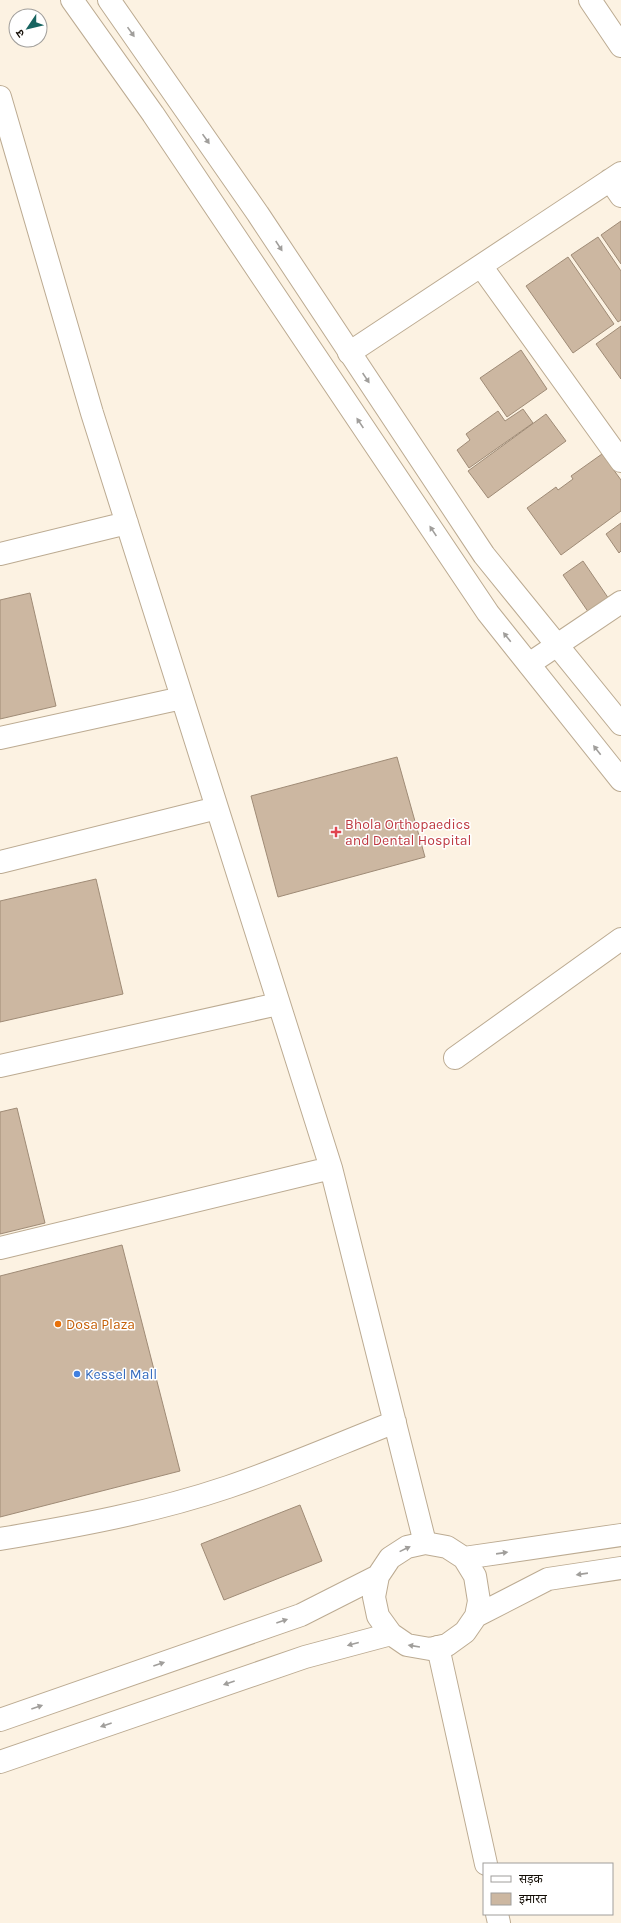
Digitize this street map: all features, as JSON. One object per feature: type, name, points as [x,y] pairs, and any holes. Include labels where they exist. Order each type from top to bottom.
[{"type":"street","points":[[72,0],[153,114],[488,613],[621,780]]},
{"type":"street","points":[[109,0],[258,214],[484,555],[621,724]]},
{"type":"street","points":[[590,0],[621,46]]},
{"type":"street","points":[[0,97],[6,147],[92,413],[331,1168],[425,1543]]},
{"type":"street","points":[[349,353],[481,266],[617,183]]},
{"type":"street","points":[[481,266],[621,460]]},
{"type":"street","points":[[0,554],[127,523]]},
{"type":"street","points":[[529,664],[621,602]]},
{"type":"street","points":[[0,738],[182,698]]},
{"type":"street","points":[[0,862],[217,808]]},
{"type":"street","points":[[455,1058],[621,939]]},
{"type":"street","points":[[0,1066],[278,1004]]},
{"type":"street","points":[[0,1248],[331,1168]]},
{"type":"street","points":[[0,1540],[81,1525],[162,1506],[228,1487],[395,1422]]},
{"type":"street","points":[[464,1558],[621,1535]]},
{"type":"street","points":[[425,1543],[447,1547],[464,1558],[475,1576],[479,1601],[476,1616],[465,1632],[447,1645],[430,1649],[407,1645],[391,1634],[378,1616],[374,1597],[378,1576],[390,1558],[407,1547],[425,1543]]},
{"type":"street","points":[[476,1616],[548,1579],[621,1568]]},
{"type":"street","points":[[0,1720],[301,1615],[378,1576]]},
{"type":"street","points":[[0,1762],[304,1657],[391,1634]]},
{"type":"street","points":[[438,1647],[486,1863]]},
{"type":"building","points":[[621,221],[621,264],[601,235]]},
{"type":"building","points":[[598,237],[621,271],[621,320],[618,322],[571,255]]},
{"type":"building","points":[[568,257],[614,324],[573,353],[526,286]]},
{"type":"building","points":[[621,326],[621,379],[596,344]]},
{"type":"building","points":[[521,350],[547,389],[507,417],[480,378]]},
{"type":"building","points":[[523,409],[533,423],[469,468],[457,450],[470,440],[466,434],[498,411],[505,421]]},
{"type":"building","points":[[546,414],[566,441],[488,498],[468,471]]},
{"type":"building","points":[[602,454],[621,480],[621,511],[561,555],[527,508],[556,487],[558,490],[573,479],[571,476]]},
{"type":"building","points":[[621,523],[621,551],[619,553],[606,534]]},
{"type":"building","points":[[583,561],[611,602],[591,616],[563,575]]},
{"type":"building","points":[[30,593],[56,706],[0,719],[0,600]]},
{"type":"building","points":[[397,757],[425,857],[278,897],[251,796]]},
{"type":"building","points":[[96,879],[123,994],[0,1022],[0,901]]},
{"type":"building","points":[[17,1108],[45,1223],[0,1234],[0,1112]]},
{"type":"building","name":"Kessel Mall","points":[[122,1245],[180,1471],[0,1517],[0,1276]]},
{"type":"building","points":[[300,1505],[322,1561],[224,1600],[201,1544]]},
{"type":"place","name":"Bhola Orthopaedics and Dental Hospital","points":[[336,832]]},
{"type":"place","name":"Dosa Plaza","points":[[58,1324]]},
{"type":"place","name":"Kessel Mall","points":[[77,1374]]}]
